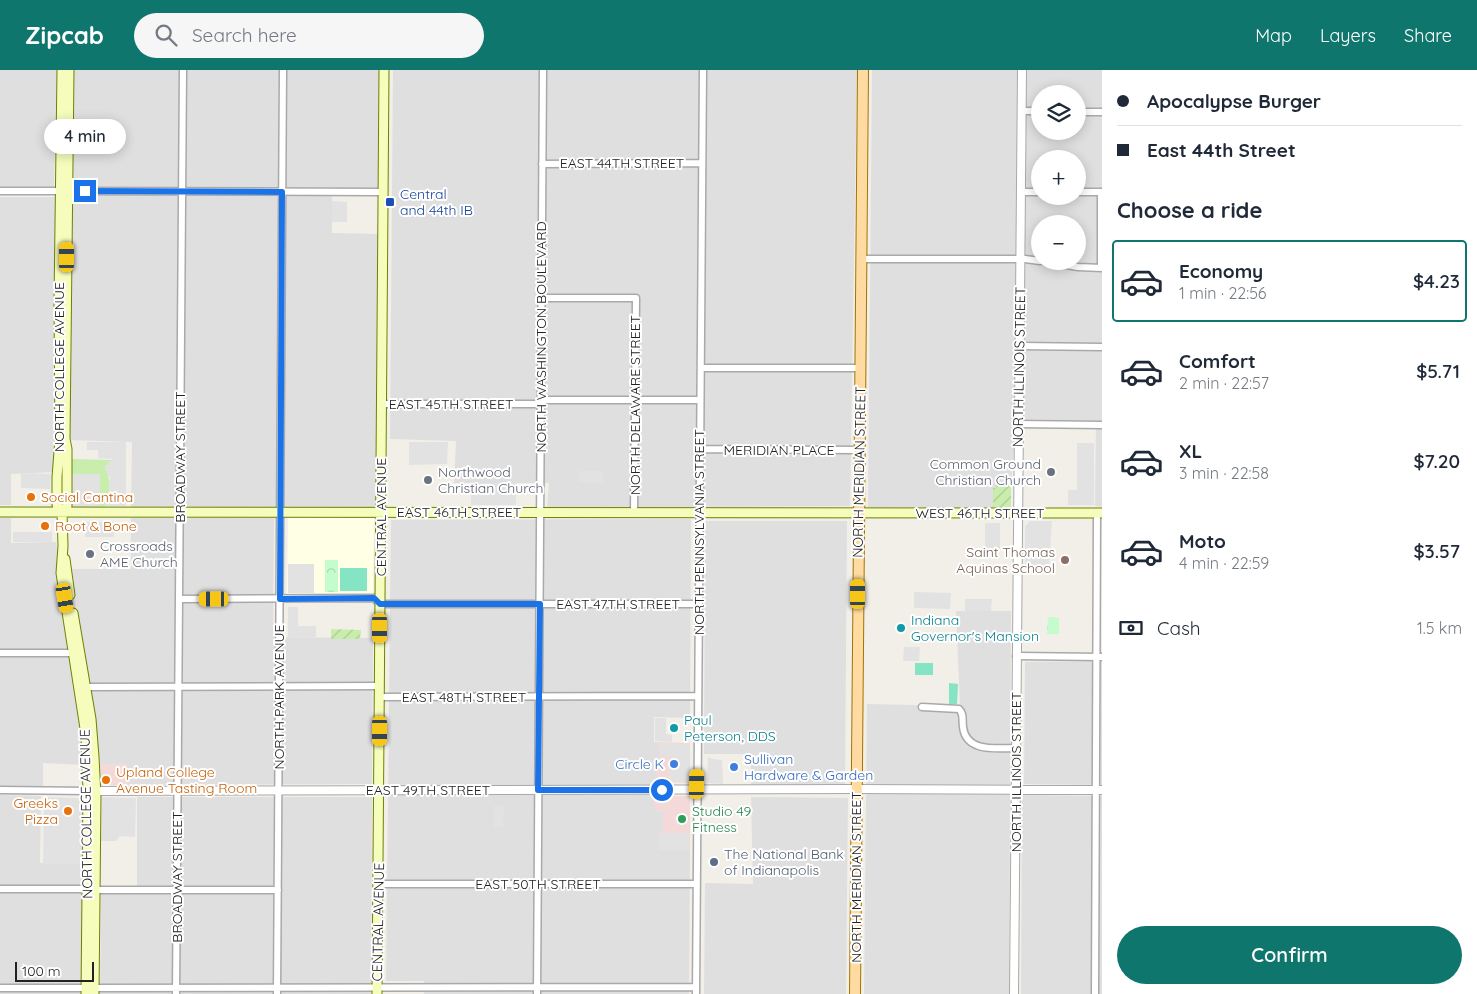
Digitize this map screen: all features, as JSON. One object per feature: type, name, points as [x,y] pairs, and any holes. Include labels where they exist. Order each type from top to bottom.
[{"type":"main road","name":"NORTH COLLEGE AVENUE","points":[[62,70],[64,191]]},
{"type":"main road","name":"NORTH COLLEGE AVENUE","points":[[69,70],[64,191],[60,439],[57,506],[62,512],[63,546],[61,573],[86,735],[92,791]]},
{"type":"main road","name":"CENTRAL AVENUE","points":[[377,991],[384,70]]},
{"type":"main road","name":"NORTH MERIDIAN STREET","points":[[855,994],[863,70]]},
{"type":"main road","name":"EAST 46TH STREET","points":[[0,512],[858,513]]},
{"type":"main road","name":"WEST 46TH STREET","points":[[858,513],[1100,513]]},
{"type":"main road","name":"NORTH COLLEGE AVENUE","points":[[63,546],[93,739],[90,991]]},
{"type":"street","name":"BROADWAY STREET","points":[[176,991],[183,70]]},
{"type":"street","name":"NORTH PARK AVENUE","points":[[277,991],[283,70]]},
{"type":"street","name":"NORTH WASHINGTON BOULEVARD","points":[[537,990],[543,70]]},
{"type":"street","name":"NORTH PENNSYLVANIA STREET","points":[[696,994],[703,70]]},
{"type":"street","name":"NORTH ILLINOIS STREET","points":[[1014,994],[1022,70]]},
{"type":"street","points":[[1022,111],[1031,111]]},
{"type":"street","points":[[1086,112],[1102,112]]},
{"type":"street","name":"EAST 44TH STREET","points":[[542,164],[702,163]]},
{"type":"street","points":[[0,191],[382,192]]},
{"type":"street","points":[[1021,192],[1031,192]]},
{"type":"street","points":[[1086,192],[1102,192],[1101,268],[1086,267]]},
{"type":"street","points":[[861,259],[1031,260]]},
{"type":"street","name":"NORTH DELAWARE STREET","points":[[541,298],[636,298],[634,512]]},
{"type":"street","points":[[1019,346],[1102,347]]},
{"type":"street","points":[[701,368],[860,368]]},
{"type":"street","name":"EAST 45TH STREET","points":[[382,404],[535,404],[546,400],[700,400]]},
{"type":"street","points":[[1018,424],[1102,425]]},
{"type":"street","name":"MERIDIAN PLACE","points":[[700,449],[859,450]]},
{"type":"street","points":[[1095,994],[1099,790],[1100,513]]},
{"type":"street","name":"EAST 47TH STREET","points":[[179,599],[374,598],[380,604],[699,604]]},
{"type":"street","points":[[0,653],[74,653]]},
{"type":"street","points":[[1016,656],[1099,657]]},
{"type":"street","points":[[86,687],[380,686]]},
{"type":"street","name":"EAST 48TH STREET","points":[[380,697],[698,696]]},
{"type":"street","points":[[922,707],[959,709],[963,714],[965,734],[971,742],[979,747],[1016,748]]},
{"type":"street","name":"EAST 49TH STREET","points":[[0,790],[1099,790]]},
{"type":"street","name":"EAST 50TH STREET","points":[[378,884],[697,884]]},
{"type":"street","points":[[0,889],[278,890]]},
{"type":"street","points":[[0,988],[90,991],[377,991],[537,990],[696,986]]},
{"type":"shaded area","points":[[0,70],[57,70],[54,187],[0,187]]},
{"type":"shaded area","points":[[72,70],[379,70],[378,189],[332,189],[332,233],[378,234],[376,505],[374,508],[131,509],[132,442],[69,440]]},
{"type":"shaded area","points":[[393,70],[857,70],[850,506],[547,508],[549,483],[454,483],[456,441],[390,439]]},
{"type":"shaded area","points":[[872,70],[1102,70],[1102,507],[1095,506],[1096,421],[1016,419],[1011,485],[996,485],[996,488],[993,489],[993,508],[868,507]]},
{"type":"shaded area","points":[[0,197],[57,197],[55,472],[11,474],[11,505],[0,505]]},
{"type":"shaded area","points":[[332,201],[347,202],[347,222],[332,222]]},
{"type":"shaded area","points":[[87,442],[126,442],[126,506],[105,506],[105,498],[107,498],[109,493],[110,476],[105,471],[105,465],[108,465],[109,461],[113,459],[98,458],[98,450],[87,450]]},
{"type":"shaded area","points":[[409,442],[448,442],[447,464],[409,465]]},
{"type":"shaded area","points":[[1077,443],[1094,443],[1094,505],[1068,505],[1068,490],[1077,490]]},
{"type":"shaded area","points":[[579,471],[603,471],[603,483],[578,482]]},
{"type":"shaded area","points":[[21,473],[51,474],[50,489],[21,488]]},
{"type":"shaded area","points":[[71,474],[100,474],[100,507],[71,507]]},
{"type":"shaded area","points":[[471,483],[516,483],[516,505],[471,505]]},
{"type":"shaded area","points":[[0,518],[11,518],[11,543],[56,542],[83,735],[84,765],[43,763],[43,787],[0,787]]},
{"type":"shaded area","points":[[131,518],[274,518],[273,637],[373,638],[372,784],[127,785],[127,764],[100,765],[72,569],[131,569]]},
{"type":"shaded area","points":[[288,518],[374,518],[373,595],[287,595]]},
{"type":"shaded area","points":[[691,519],[690,718],[654,717],[654,742],[661,742],[659,744],[659,763],[656,763],[654,796],[654,810],[663,811],[663,832],[659,832],[659,850],[690,850],[689,994],[424,994],[424,981],[386,981],[391,520]]},
{"type":"shaded area","points":[[705,521],[847,521],[845,785],[751,787],[751,754],[704,754]]},
{"type":"shaded area","points":[[1030,521],[1052,521],[1049,567],[1025,571],[1025,526]]},
{"type":"shaded area","points":[[85,522],[114,522],[114,537],[85,537]]},
{"type":"shaded area","points":[[985,523],[1000,523],[1000,552],[990,552],[990,558],[985,558]]},
{"type":"shaded area","points":[[13,532],[52,532],[52,542],[13,542]]},
{"type":"shaded area","points":[[288,564],[314,564],[314,593],[288,593]]},
{"type":"shaded area","points":[[966,565],[989,565],[989,574],[966,574]]},
{"type":"shaded area","points":[[914,592],[951,593],[950,609],[914,608]]},
{"type":"shaded area","points":[[965,599],[992,599],[991,611],[965,611]]},
{"type":"shaded area","points":[[288,607],[298,607],[298,626],[316,626],[316,637],[288,637]]},
{"type":"shaded area","points":[[956,611],[1011,611],[1009,994],[864,994],[867,704],[960,706]]},
{"type":"shaded area","points":[[904,647],[920,647],[919,661],[903,661]]},
{"type":"shaded area","points":[[1102,661],[1102,785],[1024,784],[1025,662]]},
{"type":"shaded area","points":[[655,718],[666,718],[666,734],[672,735],[672,742],[655,741]]},
{"type":"shaded area","points":[[661,742],[690,743],[690,783],[656,782],[656,763],[659,763],[659,744]]},
{"type":"shaded area","points":[[660,744],[690,744],[690,782],[669,781],[669,769],[675,769],[675,756],[660,756]]},
{"type":"shaded area","points":[[708,757],[722,760],[723,784],[707,783]]},
{"type":"shaded area","points":[[127,764],[127,785],[101,785],[100,765]]},
{"type":"shaded area","points":[[0,795],[41,796],[40,863],[84,864],[82,994],[0,994]]},
{"type":"shaded area","points":[[1022,795],[1102,796],[1102,994],[1021,994]]},
{"type":"shaded area","points":[[654,796],[690,796],[690,850],[659,850],[659,832],[663,831],[663,811],[654,810]]},
{"type":"shaded area","points":[[44,797],[81,798],[83,852],[81,864],[43,864]]},
{"type":"shaded area","points":[[102,797],[136,798],[135,837],[120,836],[116,841],[101,841]]},
{"type":"shaded area","points":[[137,797],[372,797],[371,994],[100,994],[101,894],[137,894]]},
{"type":"shaded area","points":[[751,797],[848,798],[846,994],[704,994],[705,883],[753,884]]},
{"type":"shaded area","points":[[494,806],[504,806],[503,827],[494,827]]},
{"type":"shaded area","points":[[658,833],[689,833],[689,850],[658,850]]},
{"type":"green space","points":[[71,459],[113,460],[109,465],[105,465],[110,486],[109,494],[105,499],[105,506],[100,506],[99,474],[71,474]]},
{"type":"green space","points":[[996,485],[1011,485],[1010,508],[993,508],[993,488],[996,488]]},
{"type":"green space","points":[[325,560],[338,560],[338,592],[325,592]]},
{"type":"green space","points":[[340,568],[367,568],[367,591],[340,591]]},
{"type":"green space","points":[[1048,617],[1059,618],[1059,634],[1047,634]]},
{"type":"green space","points":[[331,629],[361,630],[360,639],[331,639]]},
{"type":"green space","points":[[915,663],[933,663],[933,675],[915,675]]},
{"type":"green space","points":[[949,683],[958,684],[957,704],[949,704]]},
{"type":"place","name":"Central and 44th IB","points":[[390,202]]},
{"type":"place","name":"Common Ground Christian Church","points":[[1051,472]]},
{"type":"place","name":"Northwood Christian Church","points":[[428,480]]},
{"type":"place","name":"Social Cantina","points":[[31,497]]},
{"type":"place","name":"Root & Bone","points":[[45,526]]},
{"type":"place","name":"Crossroads AME Church","points":[[90,554]]},
{"type":"place","name":"Saint Thomas Aquinas School","points":[[1065,560]]},
{"type":"place","name":"Indiana Governor's Mansion","points":[[901,628]]},
{"type":"place","name":"Paul Peterson, DDS","points":[[674,728]]},
{"type":"place","name":"Circle K","points":[[674,764]]},
{"type":"place","name":"Sullivan Hardware & Garden","points":[[734,767]]},
{"type":"place","name":"Upland College Avenue Tasting Room","points":[[106,780]]},
{"type":"place","name":"Greeks Pizza","points":[[68,811]]},
{"type":"place","name":"Studio 49 Fitness","points":[[682,819]]},
{"type":"place","name":"The National Bank of Indianapolis","points":[[714,862]]},
{"type":"route","points":[[85,191],[282,192],[280,599],[374,598],[380,604],[540,604],[538,790],[662,790]]}]
